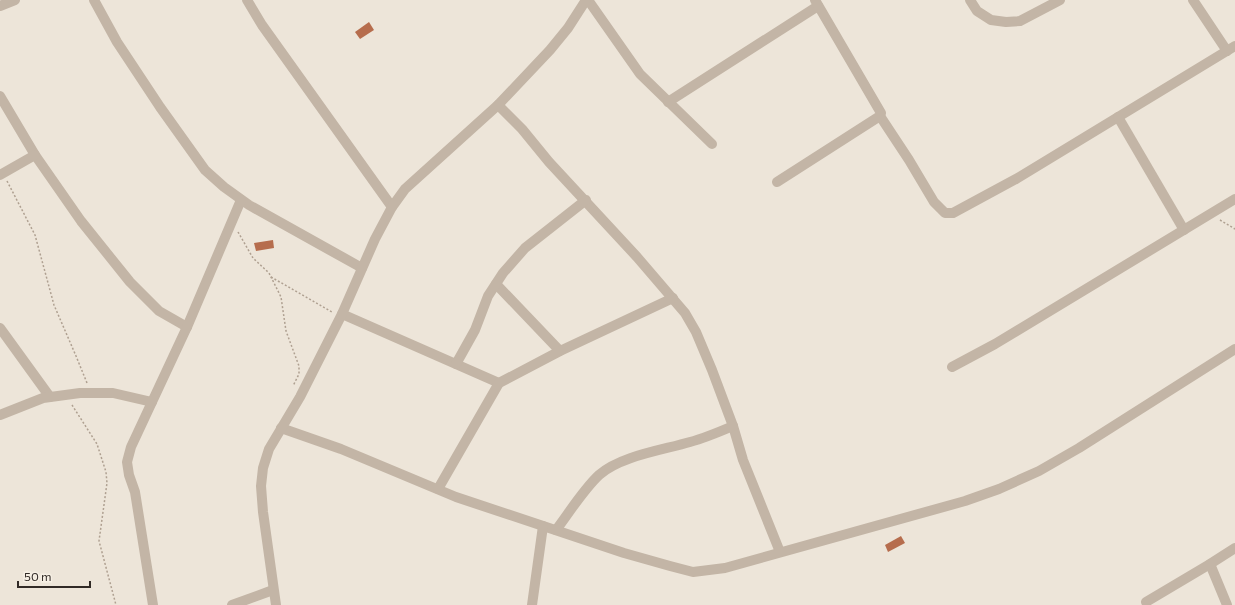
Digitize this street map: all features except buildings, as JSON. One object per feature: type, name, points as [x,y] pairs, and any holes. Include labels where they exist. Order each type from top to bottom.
[{"type":"street","points":[[0,6],[15,0]]},
{"type":"street","points":[[94,0],[117,42],[160,107],[205,170],[224,187],[249,205],[362,268]]},
{"type":"street","points":[[247,0],[262,25],[392,207]]},
{"type":"street","points":[[276,605],[263,512],[261,486],[263,468],[270,449],[300,397],[341,316],[375,239],[392,207],[405,189],[498,105],[550,50],[568,28],[587,0],[640,74],[712,144]]},
{"type":"street","points":[[970,0],[977,11],[991,20],[1006,22],[1020,21],[1060,0]]},
{"type":"street","points":[[668,102],[816,3],[880,110],[880,116],[934,202],[945,213],[954,213],[1016,179],[1231,49],[1193,0]]},
{"type":"street","points":[[0,96],[36,155],[81,221],[130,282],[159,311],[187,327]]},
{"type":"street","points":[[498,105],[522,129],[549,162],[586,200],[685,313],[696,332],[712,370],[733,426],[742,460],[780,552]]},
{"type":"street","points":[[777,182],[880,116]]},
{"type":"street","points":[[1118,117],[1184,230]]},
{"type":"street","points":[[2,174],[36,155]]},
{"type":"street","points":[[952,367],[995,344],[1235,199]]},
{"type":"street","points":[[153,605],[135,492],[129,475],[127,462],[131,446],[187,327],[241,200]]},
{"type":"street","points":[[456,364],[475,330],[488,296],[503,273],[525,248],[586,200]]},
{"type":"street","points":[[496,284],[560,351]]},
{"type":"street","points":[[438,489],[499,383],[560,351],[673,298]]},
{"type":"street","points":[[341,316],[499,383]]},
{"type":"street","points":[[0,328],[50,397]]},
{"type":"street","points":[[281,428],[341,449],[456,497],[543,526],[693,572],[725,568],[965,501],[999,489],[1039,471],[1079,448],[1235,349]]},
{"type":"street","points":[[0,415],[43,398],[66,395],[113,393],[152,402]]},
{"type":"street","points":[[556,530],[590,485],[599,475],[610,467],[626,460],[711,435],[733,426]]},
{"type":"street","points":[[532,605],[543,526]]},
{"type":"street","points":[[1146,602],[1235,548]]},
{"type":"street","points":[[1210,564],[1226,605]]},
{"type":"street","points":[[232,605],[273,590]]},
{"type":"path","points":[[2,174],[35,235],[54,305],[90,393]]},
{"type":"path","points":[[1212,213],[1224,223],[1235,229]]},
{"type":"path","points":[[232,222],[253,258],[271,276],[341,316]]},
{"type":"path","points":[[271,276],[281,297],[286,331],[299,366],[299,374],[293,387]]},
{"type":"path","points":[[66,395],[97,444],[106,472],[107,484],[99,541],[116,605]]}]
